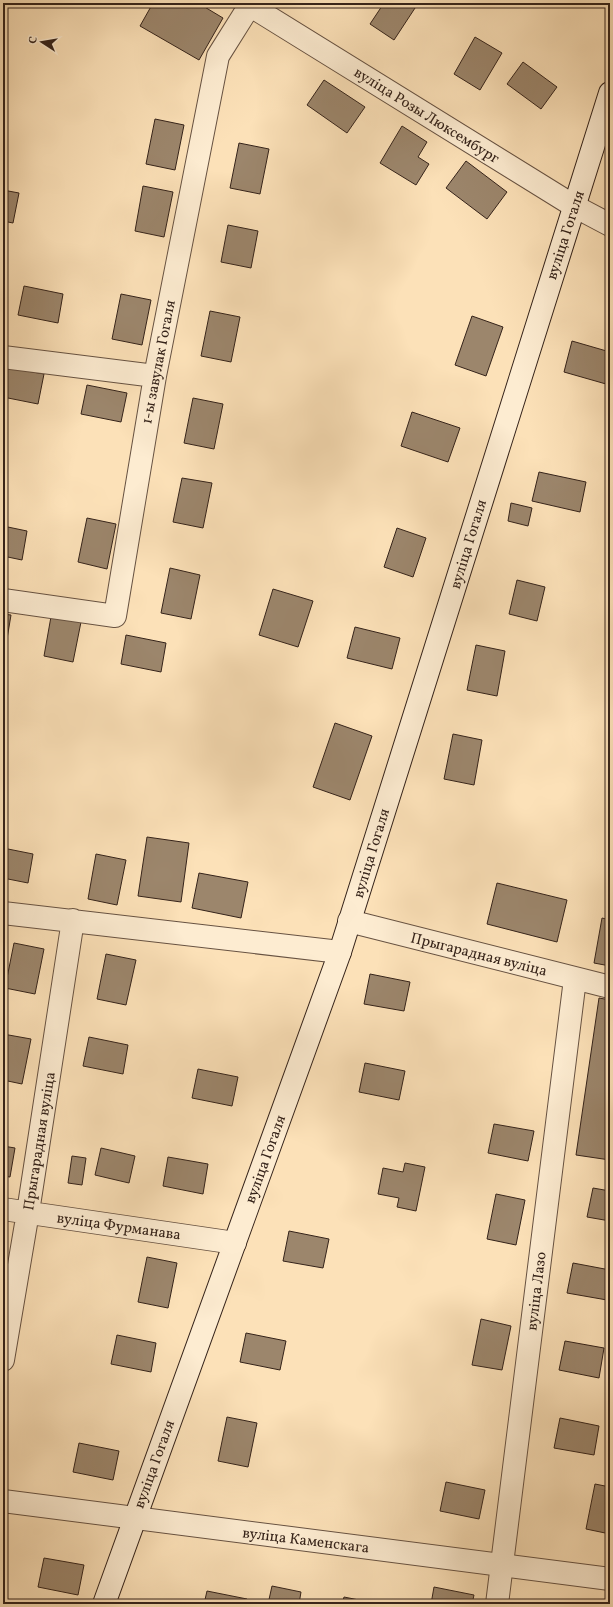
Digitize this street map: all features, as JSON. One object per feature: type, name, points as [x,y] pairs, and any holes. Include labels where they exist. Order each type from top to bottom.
[{"type":"street","name":"вуліца Розы Люксембург","points":[[248,4],[574,206],[610,225]]},
{"type":"street","name":"1-ы завулак Гогаля","points":[[3,600],[114,616],[155,376],[218,56],[248,4]]},
{"type":"street","name":"вуліца Гогаля","points":[[104,1604],[340,952],[610,93]]},
{"type":"street","points":[[3,356],[155,376]]},
{"type":"street","points":[[3,913],[340,952]]},
{"type":"street","name":"Прыгарадная вуліца","points":[[3,1360],[28,1212],[73,920]]},
{"type":"street","name":"Прыгарадная вуліца","points":[[349,921],[610,987]]},
{"type":"street","name":"вуліца Лазо","points":[[497,1604],[575,978]]},
{"type":"street","name":"вуліца Фурманава","points":[[3,1209],[234,1243]]},
{"type":"street","name":"вуліца Каменскага","points":[[3,1501],[610,1579]]},
{"type":"building","points":[[153,3],[198,3],[223,18],[199,60],[140,26]]},
{"type":"building","points":[[384,3],[414,3],[417,5],[394,40],[370,24]]},
{"type":"building","points":[[475,37],[502,53],[480,90],[454,74]]},
{"type":"building","points":[[523,62],[557,87],[541,109],[507,84]]},
{"type":"building","points":[[324,80],[365,107],[347,133],[307,105]]},
{"type":"building","points":[[155,119],[184,125],[175,170],[146,164]]},
{"type":"building","points":[[402,126],[427,142],[418,157],[429,164],[416,185],[380,163]]},
{"type":"building","points":[[239,143],[269,149],[260,194],[230,188]]},
{"type":"building","points":[[466,161],[507,192],[487,219],[446,188]]},
{"type":"building","points":[[143,186],[173,192],[164,237],[135,231]]},
{"type":"building","points":[[3,190],[19,193],[13,223],[3,221]]},
{"type":"building","points":[[228,225],[258,231],[251,268],[221,262]]},
{"type":"building","points":[[24,286],[63,294],[58,323],[18,315]]},
{"type":"building","points":[[121,294],[151,300],[142,345],[112,339]]},
{"type":"building","points":[[210,311],[240,317],[231,362],[201,356]]},
{"type":"building","points":[[472,316],[503,327],[486,376],[455,365]]},
{"type":"building","points":[[572,341],[610,352],[610,372],[606,384],[564,372]]},
{"type":"building","points":[[4,367],[44,374],[38,404],[3,397]]},
{"type":"building","points":[[87,385],[127,393],[121,422],[81,414]]},
{"type":"building","points":[[193,398],[223,404],[214,449],[184,443]]},
{"type":"building","points":[[412,412],[460,428],[448,462],[401,446]]},
{"type":"building","points":[[539,472],[586,482],[580,512],[532,501]]},
{"type":"building","points":[[182,478],[212,483],[203,528],[173,522]]},
{"type":"building","points":[[511,503],[532,508],[528,526],[508,521]]},
{"type":"building","points":[[87,518],[116,524],[107,569],[78,562]]},
{"type":"building","points":[[3,526],[27,531],[22,560],[3,556]]},
{"type":"building","points":[[397,528],[426,538],[413,577],[384,567]]},
{"type":"building","points":[[170,568],[200,575],[191,619],[161,613]]},
{"type":"building","points":[[517,580],[545,587],[537,621],[509,614]]},
{"type":"building","points":[[273,589],[313,601],[298,647],[259,635]]},
{"type":"building","points":[[52,611],[82,617],[73,662],[44,656]]},
{"type":"building","points":[[3,614],[11,615],[6,645],[3,644]]},
{"type":"building","points":[[355,627],[400,638],[392,669],[347,658]]},
{"type":"building","points":[[126,635],[166,643],[161,672],[121,664]]},
{"type":"building","points":[[476,645],[505,651],[497,696],[467,690]]},
{"type":"building","points":[[335,723],[372,736],[350,800],[313,787]]},
{"type":"building","points":[[453,734],[482,740],[474,785],[444,779]]},
{"type":"building","points":[[147,837],[189,843],[181,902],[138,896]]},
{"type":"building","points":[[3,848],[33,854],[28,883],[3,878]]},
{"type":"building","points":[[96,854],[126,860],[117,905],[88,899]]},
{"type":"building","points":[[199,873],[248,882],[241,918],[192,908]]},
{"type":"building","points":[[497,883],[567,900],[557,942],[487,924]]},
{"type":"building","points":[[602,918],[610,920],[610,966],[594,963]]},
{"type":"building","points":[[14,943],[44,949],[35,994],[5,988]]},
{"type":"building","points":[[106,954],[136,960],[126,1005],[97,999]]},
{"type":"building","points":[[370,974],[410,982],[404,1011],[364,1004]]},
{"type":"building","points":[[599,998],[610,1000],[610,1160],[576,1155]]},
{"type":"building","points":[[3,1034],[31,1039],[22,1084],[3,1080]]},
{"type":"building","points":[[89,1037],[128,1045],[123,1074],[83,1066]]},
{"type":"building","points":[[365,1063],[405,1071],[399,1100],[359,1092]]},
{"type":"building","points":[[198,1069],[238,1077],[232,1106],[192,1098]]},
{"type":"building","points":[[494,1124],[534,1131],[528,1161],[488,1153]]},
{"type":"building","points":[[3,1146],[15,1148],[10,1177],[3,1176]]},
{"type":"building","points":[[101,1148],[135,1156],[129,1183],[95,1175]]},
{"type":"building","points":[[72,1156],[86,1158],[82,1185],[68,1183]]},
{"type":"building","points":[[168,1157],[208,1164],[203,1194],[163,1186]]},
{"type":"building","points":[[405,1163],[425,1167],[416,1211],[397,1207],[399,1198],[378,1194],[383,1168],[403,1172]]},
{"type":"building","points":[[593,1188],[610,1191],[610,1221],[587,1217]]},
{"type":"building","points":[[496,1194],[525,1200],[516,1245],[487,1239]]},
{"type":"building","points":[[289,1231],[329,1239],[323,1268],[283,1261]]},
{"type":"building","points":[[147,1257],[177,1263],[168,1308],[138,1302]]},
{"type":"building","points":[[573,1263],[610,1270],[610,1286],[607,1300],[567,1293]]},
{"type":"building","points":[[481,1319],[511,1326],[502,1370],[472,1365]]},
{"type":"building","points":[[246,1333],[286,1341],[280,1370],[240,1362]]},
{"type":"building","points":[[117,1335],[156,1343],[151,1372],[111,1364]]},
{"type":"building","points":[[565,1341],[604,1348],[599,1378],[559,1370]]},
{"type":"building","points":[[227,1417],[257,1423],[248,1467],[218,1461]]},
{"type":"building","points":[[560,1418],[599,1426],[594,1455],[554,1448]]},
{"type":"building","points":[[79,1443],[119,1451],[113,1480],[73,1472]]},
{"type":"building","points":[[446,1482],[485,1490],[479,1519],[440,1511]]},
{"type":"building","points":[[595,1484],[610,1487],[610,1534],[586,1529]]},
{"type":"building","points":[[44,1558],[84,1565],[78,1595],[38,1587]]},
{"type":"building","points":[[272,1586],[301,1592],[299,1604],[268,1604]]},
{"type":"building","points":[[434,1587],[474,1595],[472,1604],[431,1604]]},
{"type":"building","points":[[207,1591],[247,1599],[246,1604],[204,1604]]},
{"type":"building","points":[[344,1597],[379,1604],[342,1604]]}]
